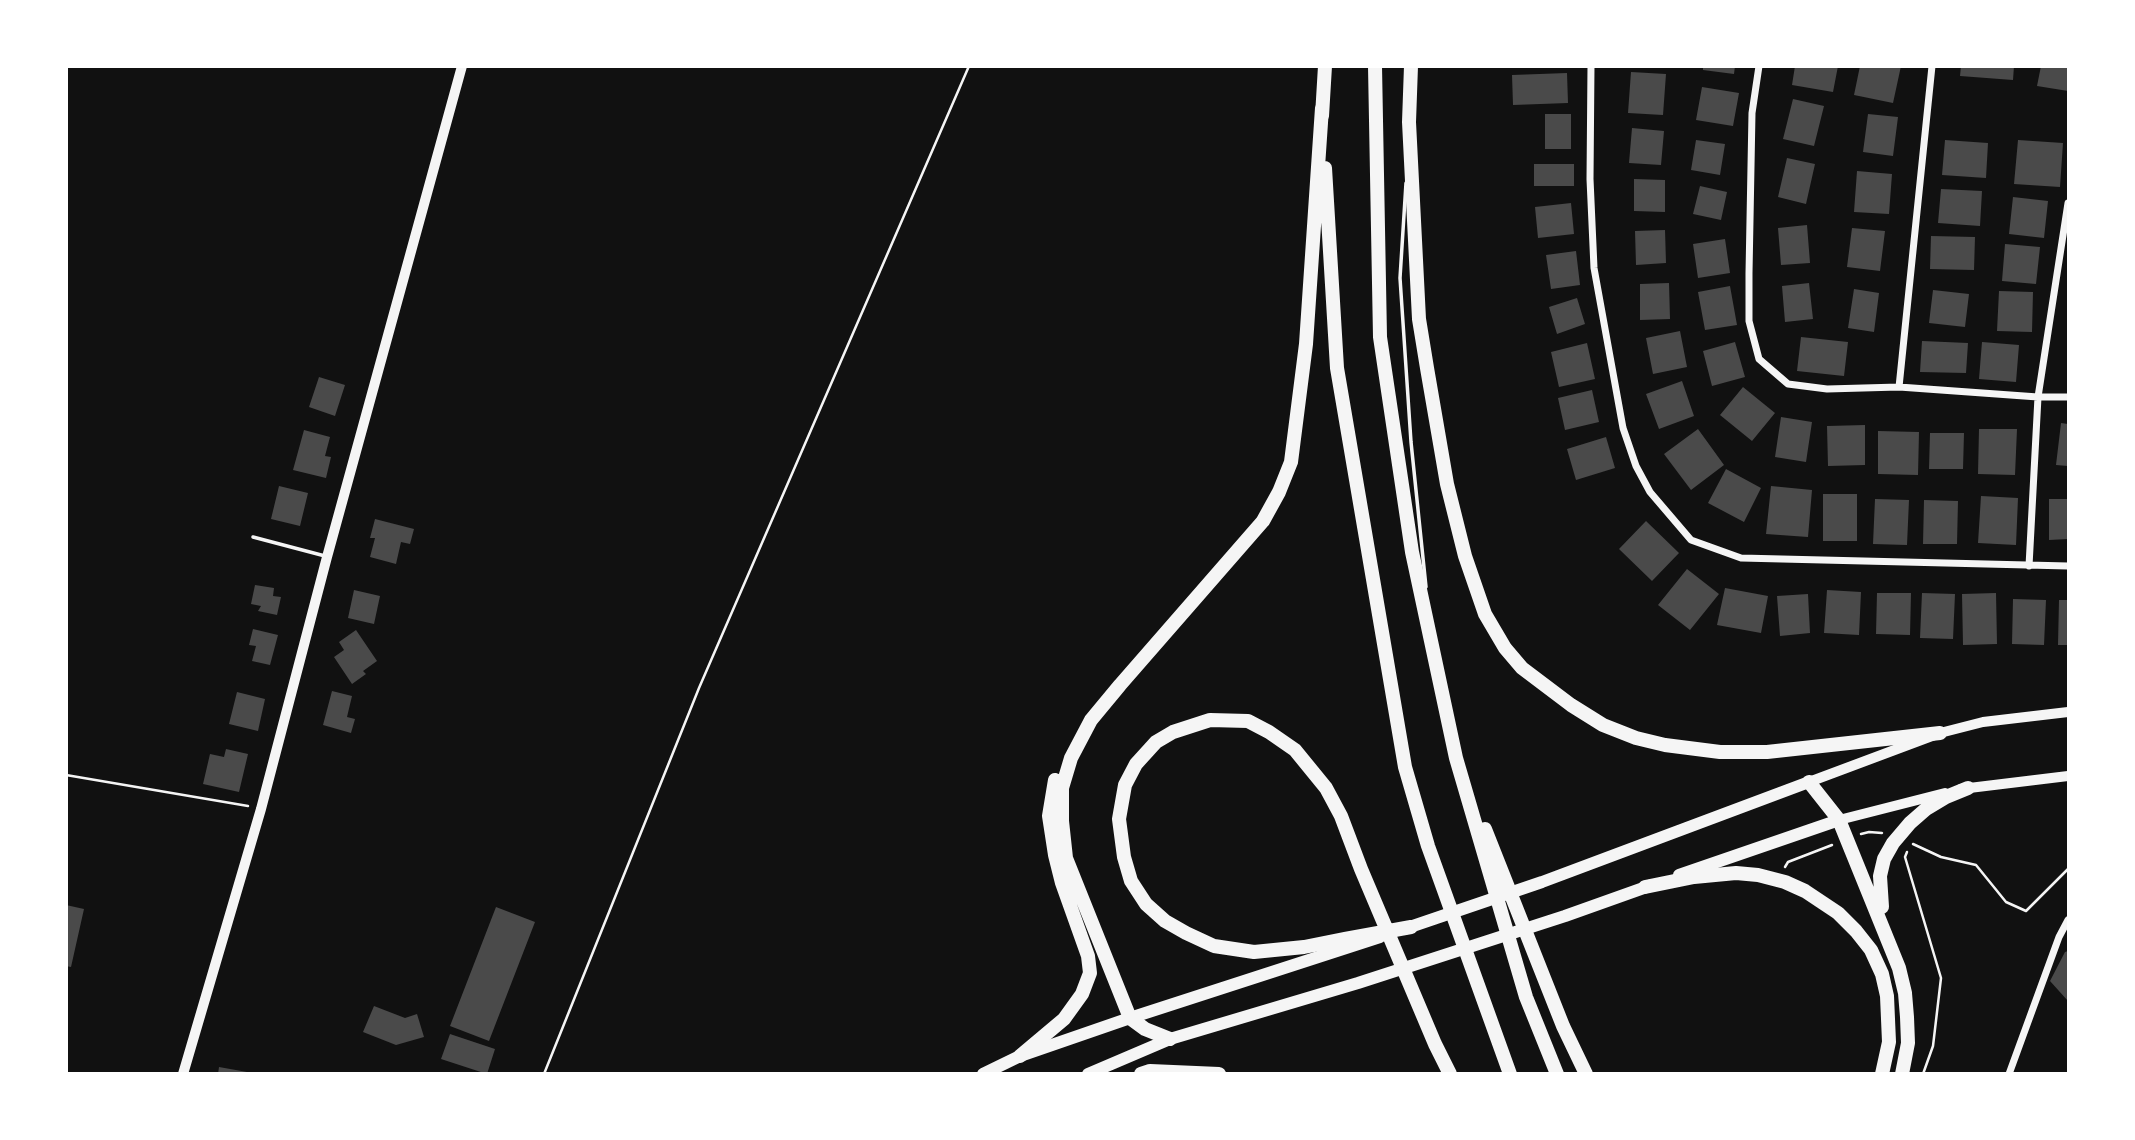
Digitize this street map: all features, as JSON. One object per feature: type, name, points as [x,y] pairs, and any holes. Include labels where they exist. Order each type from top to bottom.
[{"type":"highway","points":[[1020,1056],[1064,1019],[1082,994],[1090,973],[1088,956],[1062,883],[1049,816],[1055,775],[1072,738],[1263,521],[1291,462],[1306,344],[1325,66]]},
{"type":"highway","points":[[1375,66],[1380,337],[1412,552],[1456,758],[1526,998],[1557,1073]]},
{"type":"highway","points":[[1411,66],[1409,122],[1419,319],[1447,484],[1465,556],[1485,614],[1505,648],[1522,668],[1602,724],[1636,738],[1665,745],[1720,751],[1767,752],[1940,733]]},
{"type":"highway","points":[[1322,108],[1338,368],[1405,767],[1428,846],[1510,1073]]},
{"type":"highway","points":[[1120,685],[1091,720],[1071,758],[1062,788],[1066,858],[1130,1018],[1145,1029],[1170,1039]]},
{"type":"highway","points":[[1410,927],[1349,943],[1279,951],[1235,950],[1214,946],[1185,933],[1165,921],[1146,904],[1131,881],[1124,857],[1119,819],[1125,785],[1136,764],[1156,742],[1173,732],[1210,720],[1248,721],[1295,750],[1326,788],[1341,816],[1366,881],[1450,1073]]},
{"type":"highway","points":[[1456,758],[1516,902],[1563,1027],[1586,1073]]},
{"type":"highway","points":[[1809,782],[1839,820],[1887,933],[1905,993],[1908,1043],[1902,1073]]},
{"type":"highway","points":[[1887,933],[1880,894],[1884,859],[1908,838],[1926,809],[1968,788]]},
{"type":"highway","points":[[1646,887],[1694,877],[1758,874],[1805,891],[1825,903],[1856,930],[1871,950],[1882,974],[1887,996],[1889,1042],[1882,1073]]},
{"type":"highway","points":[[1141,1073],[1219,1073]]},
{"type":"main road","points":[[1410,927],[1542,882],[1940,733],[1983,722],[2068,712]]},
{"type":"main road","points":[[1088,1073],[1170,1039],[1359,983],[1565,916],[1839,820],[1968,788],[2068,776]]},
{"type":"main road","points":[[984,1073],[1020,1056],[1349,943]]},
{"type":"street","points":[[183,1073],[261,808],[327,556],[462,66]]},
{"type":"street","points":[[1591,66],[1590,179],[1594,268],[1623,428],[1636,466],[1650,492],[1691,540],[1741,558],[2068,566]]},
{"type":"street","points":[[1759,66],[1752,113],[1749,273],[1749,321],[1759,359],[1788,384],[1827,389],[1899,387],[2068,397]]},
{"type":"street","points":[[1899,387],[1932,66]]},
{"type":"street","points":[[2029,566],[2038,397],[2068,203]]},
{"type":"street","points":[[2009,1073],[2059,937],[2068,920]]},
{"type":"lane","points":[[1409,122],[1400,278],[1411,442],[1432,645]]},
{"type":"lane","points":[[253,537],[327,556]]},
{"type":"path","points":[[544,1073],[699,688],[969,66]]},
{"type":"path","points":[[66,775],[261,808]]},
{"type":"path","points":[[1776,880],[1788,862],[1869,832],[1908,838],[1941,858],[1976,865],[2006,902],[2025,911],[2068,869]]},
{"type":"path","points":[[1908,838],[1905,858],[1941,978],[1933,1046],[1923,1073]]},
{"type":"building","points":[[1703,66],[1735,66],[1734,74],[1703,70]]},
{"type":"building","points":[[1795,66],[1838,66],[1833,92],[1792,85]]},
{"type":"building","points":[[1860,66],[1901,66],[1893,103],[1854,95]]},
{"type":"building","points":[[1961,66],[2014,66],[2013,80],[1960,76]]},
{"type":"building","points":[[2041,66],[2068,66],[2068,91],[2037,86]]},
{"type":"building","points":[[1631,72],[1666,74],[1663,115],[1628,113]]},
{"type":"building","points":[[1567,73],[1568,103],[1513,105],[1512,75]]},
{"type":"building","points":[[1702,87],[1739,93],[1733,126],[1696,120]]},
{"type":"building","points":[[1793,99],[1824,106],[1814,146],[1783,139]]},
{"type":"building","points":[[1545,114],[1571,114],[1571,149],[1545,149]]},
{"type":"building","points":[[1868,114],[1898,117],[1893,156],[1863,152]]},
{"type":"building","points":[[1632,128],[1664,131],[1661,165],[1629,163]]},
{"type":"building","points":[[1696,140],[1725,144],[1720,175],[1691,170]]},
{"type":"building","points":[[1945,140],[1988,143],[1986,178],[1942,175]]},
{"type":"building","points":[[2018,140],[2063,143],[2060,187],[2014,184]]},
{"type":"building","points":[[1787,158],[1815,164],[1806,204],[1778,197]]},
{"type":"building","points":[[1534,164],[1574,164],[1574,186],[1534,186]]},
{"type":"building","points":[[1857,171],[1892,174],[1889,214],[1854,212]]},
{"type":"building","points":[[1634,179],[1665,180],[1665,212],[1634,211]]},
{"type":"building","points":[[1700,186],[1727,192],[1721,220],[1693,214]]},
{"type":"building","points":[[1941,189],[1982,191],[1980,226],[1938,223]]},
{"type":"building","points":[[2013,197],[2048,201],[2044,238],[2009,234]]},
{"type":"building","points":[[1571,203],[1574,234],[1538,238],[1535,207]]},
{"type":"building","points":[[1807,225],[1810,263],[1781,265],[1778,228]]},
{"type":"building","points":[[1852,228],[1885,231],[1880,271],[1847,267]]},
{"type":"building","points":[[1665,230],[1666,263],[1636,265],[1635,231]]},
{"type":"building","points":[[1931,236],[1975,237],[1974,270],[1930,269]]},
{"type":"building","points":[[1725,239],[1730,273],[1698,278],[1693,244]]},
{"type":"building","points":[[2005,244],[2040,247],[2036,284],[2002,281]]},
{"type":"building","points":[[1576,251],[1580,285],[1551,289],[1546,255]]},
{"type":"building","points":[[1669,283],[1670,319],[1640,320],[1640,284]]},
{"type":"building","points":[[1809,283],[1813,319],[1785,322],[1782,286]]},
{"type":"building","points":[[1730,286],[1737,325],[1705,330],[1698,292]]},
{"type":"building","points":[[1854,289],[1879,293],[1874,332],[1848,328]]},
{"type":"building","points":[[1933,290],[1969,294],[1965,327],[1929,323]]},
{"type":"building","points":[[1999,291],[2033,292],[2032,332],[1997,331]]},
{"type":"building","points":[[1577,298],[1585,324],[1557,334],[1549,307]]},
{"type":"building","points":[[1680,331],[1687,367],[1653,374],[1646,338]]},
{"type":"building","points":[[1801,337],[1848,342],[1844,376],[1797,371]]},
{"type":"building","points":[[1922,341],[1968,343],[1966,373],[1920,372]]},
{"type":"building","points":[[1735,342],[1745,377],[1712,386],[1703,351]]},
{"type":"building","points":[[1982,342],[2019,345],[2016,382],[1979,379]]},
{"type":"building","points":[[1587,343],[1595,379],[1559,387],[1551,352]]},
{"type":"building","points":[[319,377],[345,385],[335,416],[309,407]]},
{"type":"building","points":[[1682,381],[1694,416],[1659,429],[1646,394]]},
{"type":"building","points":[[1743,387],[1775,413],[1752,441],[1720,415]]},
{"type":"building","points":[[1592,390],[1599,422],[1565,430],[1558,398]]},
{"type":"building","points":[[1781,417],[1812,422],[1806,462],[1775,457]]},
{"type":"building","points":[[2061,423],[2068,424],[2068,466],[2056,465]]},
{"type":"building","points":[[1865,425],[1865,465],[1828,466],[1827,426]]},
{"type":"building","points":[[1698,429],[1724,465],[1691,490],[1664,454]]},
{"type":"building","points":[[1979,429],[2017,429],[2015,475],[1978,474]]},
{"type":"building","points":[[304,430],[330,437],[325,456],[331,457],[326,478],[293,470]]},
{"type":"building","points":[[1878,431],[1919,432],[1918,475],[1878,474]]},
{"type":"building","points":[[1930,433],[1964,433],[1963,469],[1929,469]]},
{"type":"building","points":[[1606,437],[1615,468],[1576,480],[1567,449]]},
{"type":"building","points":[[1726,469],[1761,488],[1744,522],[1708,503]]},
{"type":"building","points":[[279,486],[308,493],[300,526],[271,519]]},
{"type":"building","points":[[1771,486],[1812,490],[1808,537],[1766,534]]},
{"type":"building","points":[[1823,494],[1857,494],[1857,541],[1823,541]]},
{"type":"building","points":[[1981,496],[2018,498],[2016,545],[1978,543]]},
{"type":"building","points":[[1875,499],[1909,500],[1907,545],[1873,544]]},
{"type":"building","points":[[2049,499],[2068,499],[2068,539],[2049,540]]},
{"type":"building","points":[[1924,500],[1958,501],[1957,544],[1923,544]]},
{"type":"building","points":[[375,519],[414,529],[410,544],[401,542],[396,564],[370,557],[375,538],[370,538]]},
{"type":"building","points":[[1646,521],[1679,553],[1652,581],[1619,549]]},
{"type":"building","points":[[1687,569],[1719,594],[1690,630],[1658,605]]},
{"type":"building","points":[[255,585],[274,588],[273,596],[281,597],[277,615],[258,611],[261,606],[251,604]]},
{"type":"building","points":[[1725,588],[1768,596],[1761,633],[1717,625]]},
{"type":"building","points":[[354,590],[380,596],[374,624],[348,618]]},
{"type":"building","points":[[1827,590],[1861,592],[1859,635],[1824,633]]},
{"type":"building","points":[[1877,593],[1911,593],[1910,635],[1876,634]]},
{"type":"building","points":[[1922,593],[1955,594],[1953,639],[1920,638]]},
{"type":"building","points":[[1996,593],[1997,644],[1963,645],[1962,594]]},
{"type":"building","points":[[1808,594],[1810,633],[1780,636],[1777,596]]},
{"type":"building","points":[[2013,599],[2046,600],[2044,645],[2012,644]]},
{"type":"building","points":[[2059,600],[2068,600],[2068,645],[2058,645]]},
{"type":"building","points":[[253,629],[278,635],[270,665],[252,661],[256,646],[249,645]]},
{"type":"building","points":[[356,630],[377,661],[363,671],[366,674],[352,684],[334,657],[344,650],[339,642]]},
{"type":"building","points":[[332,691],[352,696],[347,717],[355,719],[351,733],[323,725]]},
{"type":"building","points":[[237,692],[265,699],[258,731],[229,724]]},
{"type":"building","points":[[226,749],[248,754],[239,792],[203,784],[210,754],[224,757]]},
{"type":"building","points":[[66,905],[84,909],[71,967],[66,966]]},
{"type":"building","points":[[496,907],[535,922],[489,1041],[450,1026]]},
{"type":"building","points":[[2068,951],[2068,1001],[2050,981]]},
{"type":"building","points":[[374,1006],[405,1018],[417,1014],[424,1037],[396,1045],[363,1032]]},
{"type":"building","points":[[450,1034],[495,1049],[487,1074],[441,1059]]},
{"type":"building","points":[[219,1067],[247,1072],[247,1074],[218,1074]]}]
